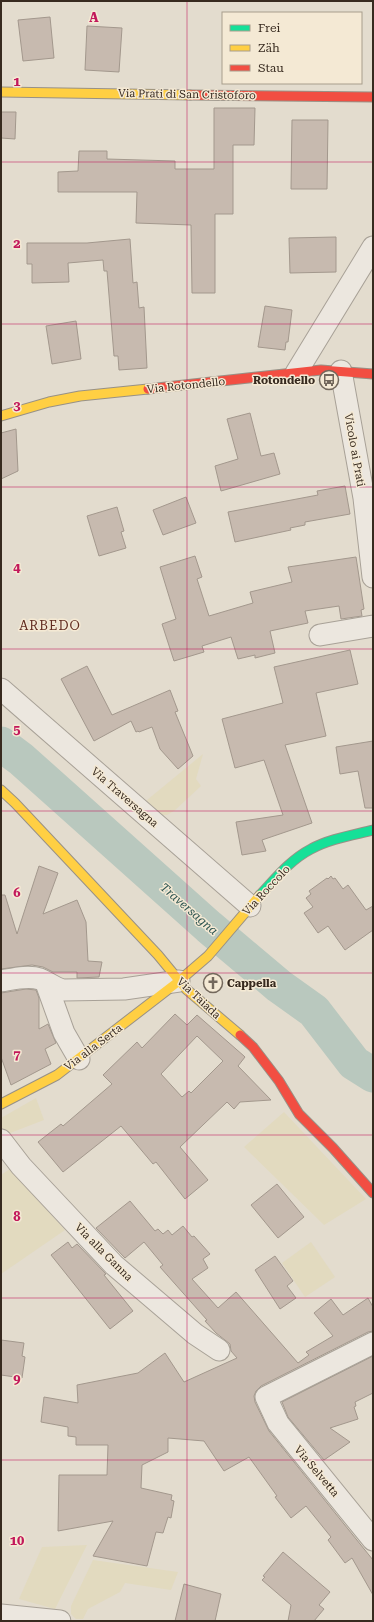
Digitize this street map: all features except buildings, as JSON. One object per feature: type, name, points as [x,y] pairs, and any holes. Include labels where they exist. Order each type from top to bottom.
[{"type":"street","name":"Via Prati di San Cristoforo","points":[[1,92],[373,96]]},
{"type":"street","points":[[296,373],[373,247]]},
{"type":"street","name":"Via Rotondello","points":[[1,416],[49,402],[80,396],[322,370],[373,374]]},
{"type":"street","name":"Vicolo ai Prati","points":[[340,371],[364,498],[373,577]]},
{"type":"street","points":[[320,635],[373,626]]},
{"type":"street","name":"Via Traversagna","points":[[1,688],[246,911]]},
{"type":"street","name":"Via Taiada","points":[[1,790],[153,950],[186,989],[253,1048],[267,1065],[299,1114],[333,1148],[373,1193]]},
{"type":"street","name":"Via Roccolo","points":[[180,981],[208,956],[283,870],[311,849],[345,837],[373,830]]},
{"type":"street","points":[[1,981],[30,978],[39,979],[63,990],[78,990],[124,989],[180,981]]},
{"type":"street","name":"Via alla Serta","points":[[2,1099],[43,1083],[79,1059],[180,981]]},
{"type":"street","points":[[46,983],[64,1033],[79,1059]]},
{"type":"street","name":"Via alla Ganna","points":[[1,1140],[21,1166],[114,1265],[194,1334],[219,1350]]},
{"type":"street","name":"Via Selvetta","points":[[373,1343],[266,1398],[278,1423],[373,1540]]},
{"type":"street","points":[[1,1616],[60,1621]]},
{"type":"shaded area","points":[[203,754],[196,779],[201,786],[174,811],[167,815],[161,815],[141,805]]},
{"type":"shaded area","points":[[36,1098],[44,1120],[5,1135],[1,1126],[1,1118]]},
{"type":"shaded area","points":[[284,1112],[366,1199],[324,1225],[244,1147]]},
{"type":"shaded area","points":[[10,1169],[65,1230],[1,1274],[1,1175]]},
{"type":"shaded area","points":[[311,1242],[335,1277],[305,1297],[282,1263]]},
{"type":"shaded area","points":[[87,1545],[55,1609],[19,1599],[42,1547]]},
{"type":"shaded area","points":[[93,1560],[178,1572],[171,1590],[125,1583],[120,1592],[88,1609],[83,1619],[76,1619],[71,1614],[71,1606]]},
{"type":"waterway","name":"Traversagna","points":[[1,744],[21,759],[209,927],[279,986],[314,1011],[354,1063],[373,1075]]},
{"type":"traffic: fast","points":[[260,895],[296,858],[303,853],[333,840],[373,830]]},
{"type":"traffic: slow","points":[[1,92],[190,95]]},
{"type":"traffic: slow","points":[[1,416],[49,402],[80,396],[148,389]]},
{"type":"traffic: slow","points":[[1,790],[158,955],[186,989],[240,1035]]},
{"type":"traffic: slow","points":[[1,1104],[57,1075],[179,981],[208,956],[260,895]]},
{"type":"traffic: jam","points":[[190,95],[373,97]]},
{"type":"traffic: jam","points":[[148,389],[321,370],[373,374]]},
{"type":"traffic: jam","points":[[240,1035],[253,1047],[279,1081],[299,1114],[333,1148],[373,1193]]},
{"type":"place","name":"Rotondello","points":[[329,380]]},
{"type":"place","name":"Cappella","points":[[213,983]]},
{"type":"district","name":"ARBEDO","points":[[50,625]]}]
